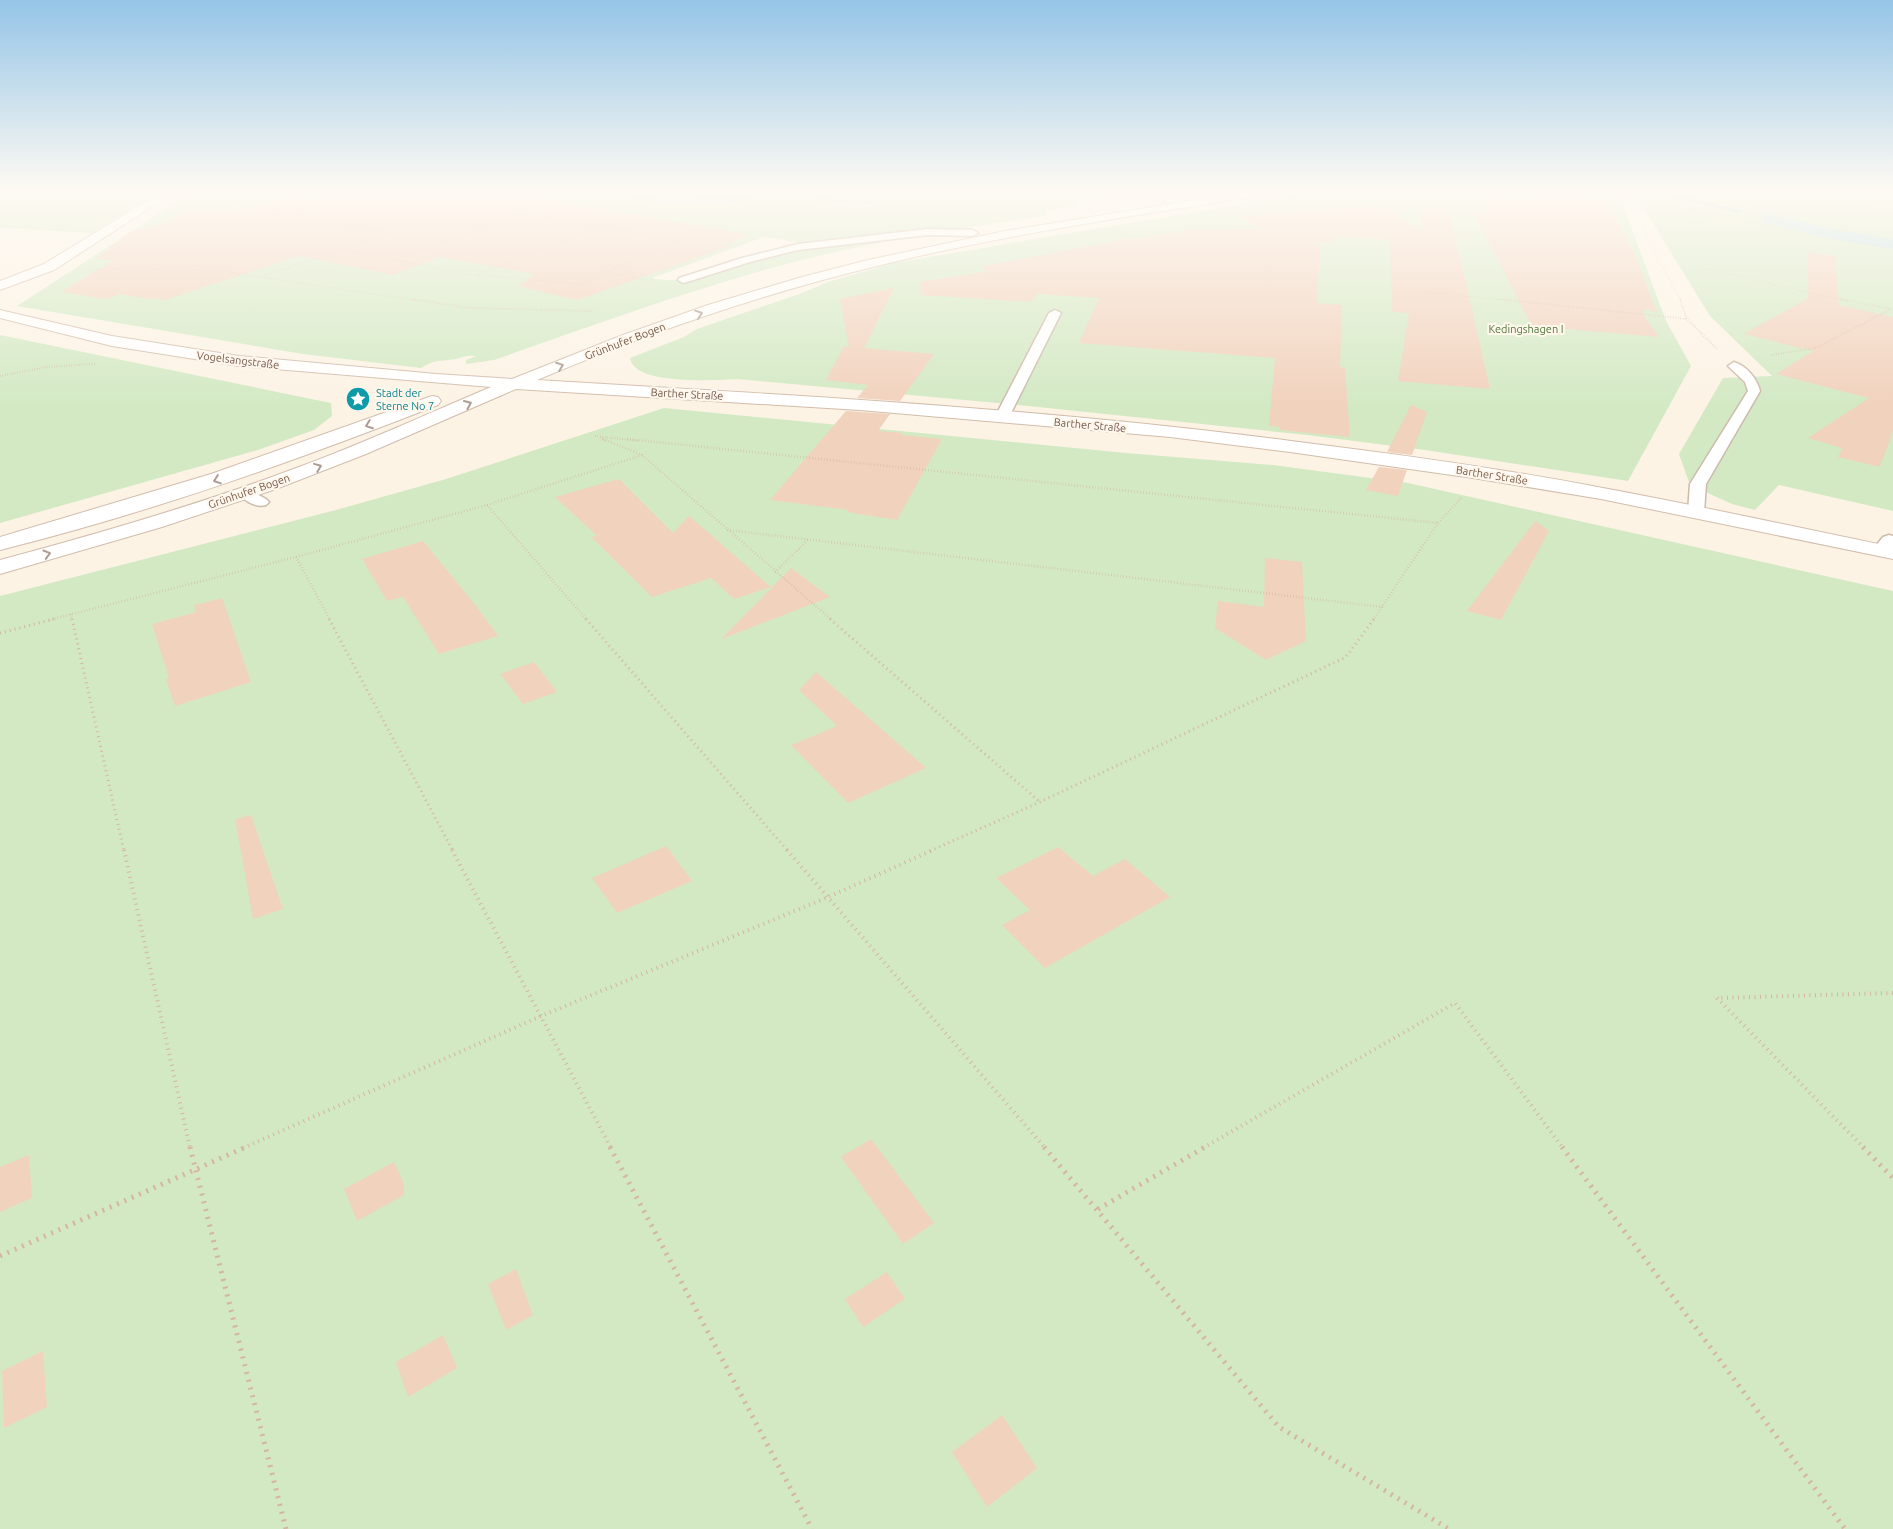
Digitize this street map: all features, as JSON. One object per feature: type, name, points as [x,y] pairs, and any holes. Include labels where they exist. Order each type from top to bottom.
[{"type":"main road","points":[[0,286],[56,262]]},
{"type":"main road","name":"Grünhufer Bogen","points":[[0,567],[155,522],[253,497],[515,383],[653,330],[793,284],[874,262]]},
{"type":"main road","name":"Grünhufer Bogen","points":[[0,544],[126,509],[262,465],[723,290],[794,269]]},
{"type":"main road","name":"Vogelsangstraße","points":[[0,314],[103,339],[176,353],[307,368],[480,382]]},
{"type":"main road","points":[[653,330],[643,339],[604,358],[604,371],[673,393]]},
{"type":"main road","name":"Barther Straße","points":[[480,382],[860,405],[1170,432],[1378,458],[1538,482],[1888,548]]},
{"type":"lane","points":[[683,280],[739,262]]},
{"type":"lane","points":[[1002,417],[1055,313]]},
{"type":"lane","points":[[1696,512],[1698,484],[1754,391],[1751,381],[1734,366]]},
{"type":"path","points":[[261,277],[304,262]]},
{"type":"path","points":[[405,262],[462,274],[580,284],[629,262]]},
{"type":"path","points":[[475,275],[507,262]]},
{"type":"path","points":[[1661,262],[1678,293],[1688,319],[1734,366]]},
{"type":"path","points":[[97,269],[216,270],[469,308],[594,311]]},
{"type":"path","points":[[1707,269],[1807,293],[1892,308]]},
{"type":"path","points":[[606,272],[655,282]]},
{"type":"path","points":[[1419,291],[1688,319]]},
{"type":"path","points":[[1771,355],[1816,348],[1892,308]]},
{"type":"path","points":[[0,376],[47,367],[96,364]]},
{"type":"path","points":[[1040,802],[642,455],[595,436],[1438,523]]},
{"type":"path","points":[[0,633],[296,557],[487,505],[642,455]]},
{"type":"path","points":[[0,1256],[541,1016],[826,898],[1040,802],[1346,657],[1383,607],[1438,523],[1463,495]]},
{"type":"path","points":[[487,505],[826,898],[1098,1209],[1279,1427],[1449,1529]]},
{"type":"path","points":[[727,530],[1383,607]]},
{"type":"path","points":[[775,572],[808,540]]},
{"type":"path","points":[[296,557],[812,1529]]},
{"type":"path","points":[[71,614],[195,1169],[286,1529]]},
{"type":"path","points":[[1893,993],[1717,998],[1893,1178]]},
{"type":"path","points":[[1098,1209],[1455,1003],[1845,1529]]},
{"type":"green space","points":[[84,262],[695,262],[652,278],[669,280],[704,276],[749,262],[793,262],[651,305],[494,360],[466,364],[466,360],[476,356],[468,356],[435,362],[421,368],[303,354],[17,306]]},
{"type":"green space","name":"Kedingshagen I","points":[[1644,262],[1666,321],[1691,366],[1628,481],[1425,450],[1307,435],[1008,404],[737,379],[695,380],[660,377],[645,373],[635,367],[630,358],[684,337],[697,329],[802,293],[828,282],[894,263]]},
{"type":"green space","points":[[1677,262],[1893,262],[1893,511],[1779,485],[1755,510],[1732,504],[1690,485],[1679,454],[1723,378],[1772,376],[1710,316]]},
{"type":"green space","points":[[0,335],[331,403],[332,416],[314,430],[258,450],[0,523]]},
{"type":"green space","points":[[664,408],[1126,453],[1273,465],[1408,483],[1893,591],[1893,1529],[0,1529],[0,596],[336,510],[446,479]]},
{"type":"building","points":[[110,262],[280,262],[165,300],[121,294],[107,299],[61,292]]},
{"type":"building","points":[[330,262],[426,262],[393,275]]},
{"type":"building","points":[[470,262],[684,262],[577,300],[518,286],[535,274]]},
{"type":"building","points":[[1003,262],[1319,262],[1317,303],[1342,305],[1340,367],[1345,368],[1350,437],[1279,430],[1280,427],[1269,426],[1275,358],[1079,343],[1099,298],[1037,294],[1030,302],[921,295],[920,282],[989,271],[979,267]]},
{"type":"building","points":[[1391,262],[1461,262],[1490,389],[1398,381],[1409,313],[1392,312]]},
{"type":"building","points":[[1499,262],[1638,262],[1657,313],[1645,309],[1642,313],[1659,337],[1532,326]]},
{"type":"building","points":[[1807,262],[1836,262],[1839,305],[1893,317],[1893,431],[1880,467],[1838,457],[1842,448],[1808,438],[1869,398],[1776,374],[1813,351],[1744,334],[1808,298]]},
{"type":"building","points":[[894,288],[864,348],[934,354],[900,401],[857,398],[868,385],[826,380],[844,346],[849,347],[840,299]]},
{"type":"building","points":[[1411,405],[1427,412],[1412,455],[1387,452]]},
{"type":"building","points":[[846,411],[890,414],[878,431],[942,439],[897,520],[847,512],[849,510],[770,500]]},
{"type":"building","points":[[1379,467],[1407,470],[1398,496],[1366,490]]},
{"type":"building","points":[[619,479],[673,533],[689,516],[771,587],[734,599],[711,578],[652,597],[591,537],[597,536],[555,497]]},
{"type":"building","points":[[1535,521],[1549,531],[1501,620],[1467,611]]},
{"type":"building","points":[[423,541],[498,636],[439,654],[403,597],[387,601],[362,559]]},
{"type":"building","points":[[1265,558],[1302,562],[1306,641],[1266,660],[1215,628],[1218,601],[1264,607]]},
{"type":"building","points":[[791,568],[830,597],[721,639]]},
{"type":"building","points":[[222,598],[251,682],[175,706],[166,679],[169,678],[152,624],[196,612],[194,605]]},
{"type":"building","points":[[534,662],[557,692],[523,704],[500,674]]},
{"type":"building","points":[[816,672],[926,768],[848,803],[791,745],[837,726],[799,690]]},
{"type":"building","points":[[251,815],[283,909],[253,919],[235,819]]},
{"type":"building","points":[[666,846],[692,881],[617,913],[592,878]]},
{"type":"building","points":[[1058,847],[1093,876],[1125,859],[1170,897],[1045,968],[1002,925],[1030,910],[996,878]]},
{"type":"building","points":[[871,1139],[934,1223],[903,1244],[841,1157]]},
{"type":"building","points":[[29,1155],[32,1198],[0,1212],[0,1167]]},
{"type":"building","points":[[394,1162],[404,1184],[404,1195],[357,1221],[344,1189]]},
{"type":"building","points":[[516,1269],[533,1315],[506,1330],[488,1284]]},
{"type":"building","points":[[887,1272],[905,1299],[863,1327],[845,1299]]},
{"type":"building","points":[[443,1335],[457,1368],[408,1397],[396,1362]]},
{"type":"building","points":[[43,1351],[47,1407],[4,1428],[2,1371]]},
{"type":"building","points":[[1002,1415],[1037,1468],[987,1507],[952,1452]]},
{"type":"place","name":"Stadt der Sterne No 7","points":[[358,399]]}]
